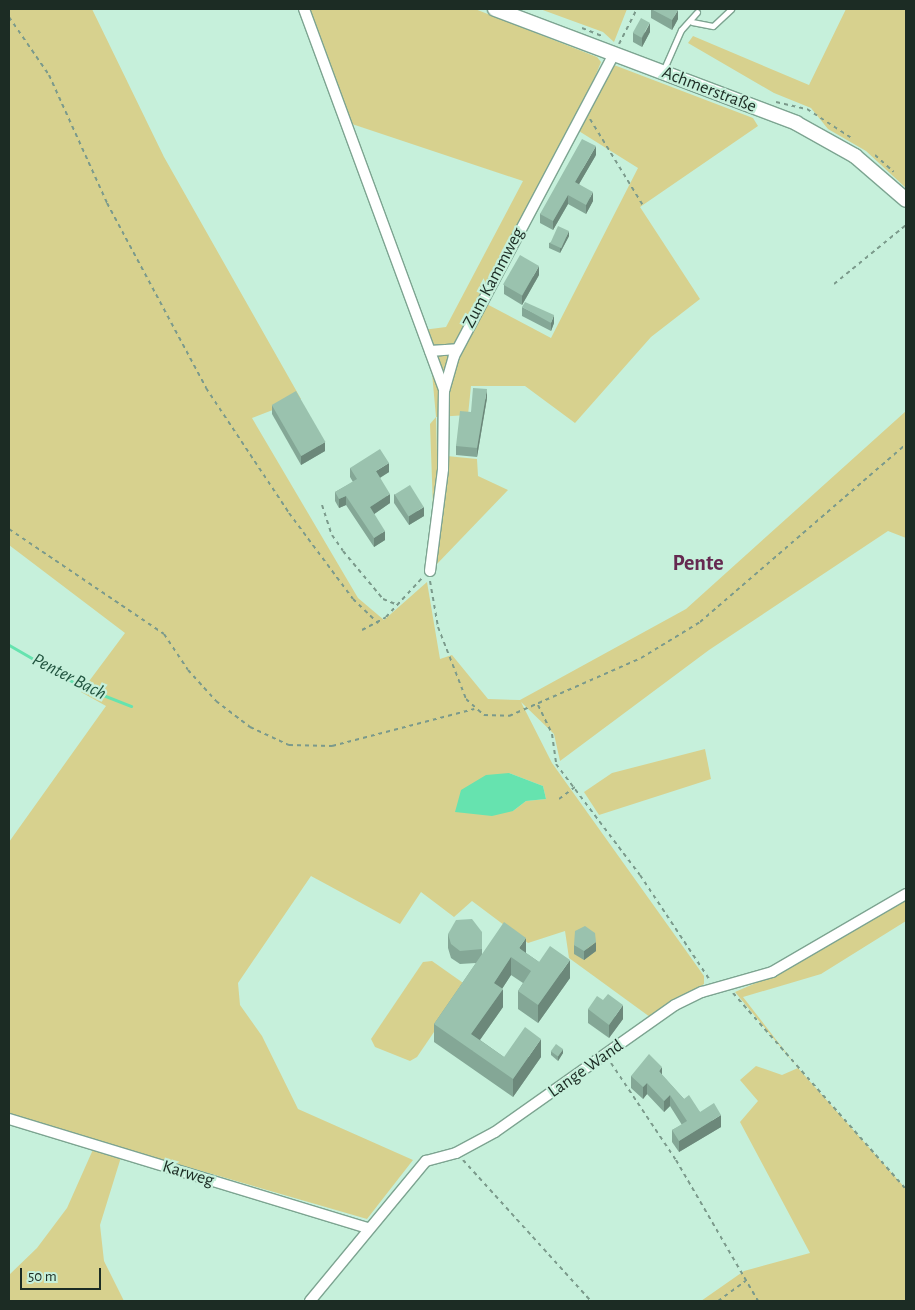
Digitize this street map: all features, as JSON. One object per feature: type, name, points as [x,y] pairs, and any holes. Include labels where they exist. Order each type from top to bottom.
[{"type":"street","points":[[304,9],[444,391]]},
{"type":"street","name":"Achmerstraße","points":[[495,9],[796,123],[855,156],[906,200]]},
{"type":"street","name":"Zum Kammweg","points":[[430,571],[443,469],[444,391],[457,349],[614,54]]},
{"type":"street","points":[[430,351],[457,349]]},
{"type":"street","name":"Lange Wand","points":[[310,1301],[412,1172],[426,1161],[456,1153],[495,1132],[606,1056],[675,1005],[713,989],[730,986],[792,962],[906,894]]},
{"type":"street","name":"Karweg","points":[[9,1119],[367,1228]]},
{"type":"lane","points":[[692,22],[713,26],[731,9]]},
{"type":"lane","points":[[662,72],[681,30],[692,22],[697,12]]},
{"type":"path","points":[[614,54],[637,9]]},
{"type":"path","points":[[9,16],[49,75],[107,202],[206,388],[288,513],[352,599],[378,623]]},
{"type":"path","points":[[584,109],[644,207]]},
{"type":"path","points":[[834,284],[906,225]]},
{"type":"path","points":[[9,529],[164,634],[188,670],[216,701],[250,727],[289,745],[341,745],[474,708],[494,717],[538,705],[641,658],[700,622],[906,444]]},
{"type":"path","points":[[322,505],[332,535],[343,552],[383,599],[398,604]]},
{"type":"path","points":[[362,630],[378,623],[430,571]]},
{"type":"path","points":[[430,571],[438,627],[474,708]]},
{"type":"path","points":[[538,705],[552,734],[556,764],[640,875],[713,989]]},
{"type":"path","points":[[559,800],[575,787]]},
{"type":"path","points":[[730,986],[736,999],[906,1189]]},
{"type":"path","points":[[606,1056],[676,1160],[758,1301]]},
{"type":"path","points":[[456,1153],[591,1301]]},
{"type":"path","points":[[718,1301],[746,1281]]},
{"type":"shaded area","points":[[9,9],[92,9],[164,157],[301,399],[252,418],[358,598],[384,620],[427,582],[440,659],[452,655],[488,699],[520,700],[686,609],[906,411],[906,538],[888,531],[709,650],[560,761],[554,734],[521,702],[552,763],[704,976],[704,984],[650,1017],[569,958],[565,931],[528,943],[472,901],[454,917],[421,892],[400,924],[311,876],[238,983],[240,1005],[262,1036],[298,1109],[413,1160],[367,1219],[9,1115],[9,842],[106,706],[81,692],[125,633],[9,545]],"holes":[[[509,773],[543,786],[546,799],[526,801],[513,811]]]},
{"type":"shaded area","points":[[307,9],[475,9],[597,57],[601,62],[576,124],[614,65],[753,118],[758,126],[640,207],[700,299],[651,337],[575,423],[525,386],[471,386],[468,415],[436,417],[430,351],[423,330],[446,327],[523,181],[349,123]],"holes":[[[574,128],[638,168],[551,338],[481,301]]]},
{"type":"shaded area","points":[[540,9],[627,9],[614,42],[603,32]]},
{"type":"shaded area","points":[[846,9],[906,9],[906,188],[866,151],[828,129],[811,108],[774,93],[688,43],[693,36],[809,85]]},
{"type":"shaded area","points":[[436,417],[437,455],[477,459],[478,476],[508,490],[436,565],[427,561],[433,508],[430,424]]},
{"type":"shaded area","points":[[705,749],[711,779],[599,815],[584,792],[612,773]]},
{"type":"shaded area","points":[[509,773],[543,786],[546,799],[526,801],[513,811],[492,816],[455,812],[461,790],[486,775]]},
{"type":"shaded area","points":[[906,897],[906,921],[821,974],[743,997],[798,1068],[735,992],[788,969]]},
{"type":"shaded area","points":[[432,961],[466,985],[417,1057],[410,1061],[375,1047],[371,1039],[423,962]]},
{"type":"shaded area","points":[[756,1066],[782,1075],[798,1068],[906,1189],[906,1301],[701,1301],[744,1271],[810,1253],[740,1122],[758,1101],[740,1080]]},
{"type":"shaded area","points":[[95,1145],[122,1154],[100,1225],[104,1261],[124,1301],[9,1301],[9,1275],[37,1248],[67,1208]]},
{"type":"building","points":[[651,9],[677,9],[678,10],[672,20]]},
{"type":"building","points":[[641,18],[650,23],[642,38],[633,33]]},
{"type":"building","points":[[582,139],[596,146],[575,182],[593,192],[586,205],[568,195],[553,221],[540,214]]},
{"type":"building","points":[[558,226],[569,231],[561,248],[550,243]]},
{"type":"building","points":[[520,255],[539,266],[522,295],[503,284]]},
{"type":"building","points":[[525,302],[554,315],[551,323],[522,307]]},
{"type":"building","points":[[473,388],[487,389],[477,448],[456,446],[460,411],[471,412]]},
{"type":"building","points":[[296,391],[326,442],[301,456],[272,405]]},
{"type":"building","points":[[380,449],[389,463],[376,471],[390,494],[370,507],[385,531],[374,538],[346,496],[339,499],[335,492],[357,479],[350,468]]},
{"type":"building","points":[[410,485],[424,507],[409,517],[395,495]]},
{"type":"building","points":[[472,919],[482,932],[482,949],[460,951],[451,944],[448,934],[456,920]]},
{"type":"building","points":[[504,922],[526,938],[519,948],[539,962],[550,946],[570,960],[538,1005],[518,991],[531,971],[511,957],[494,983],[503,989],[471,1034],[504,1057],[525,1027],[541,1039],[513,1079],[434,1024]]},
{"type":"building","points":[[585,926],[595,933],[596,942],[584,951],[574,945],[575,931]]},
{"type":"building","points":[[608,994],[623,1005],[609,1025],[588,1009],[597,996],[603,1000]]},
{"type":"building","points":[[556,1044],[563,1049],[558,1057],[551,1051]]},
{"type":"building","points":[[649,1054],[662,1067],[659,1071],[684,1099],[689,1095],[700,1112],[714,1103],[721,1115],[679,1141],[672,1130],[687,1121],[670,1095],[664,1101],[647,1083],[643,1087],[631,1076]]},
{"type":"waterway","name":"Penter Bach","points":[[9,645],[80,686],[131,706]]},
{"type":"district","name":"Pente","points":[[698,564]]}]
